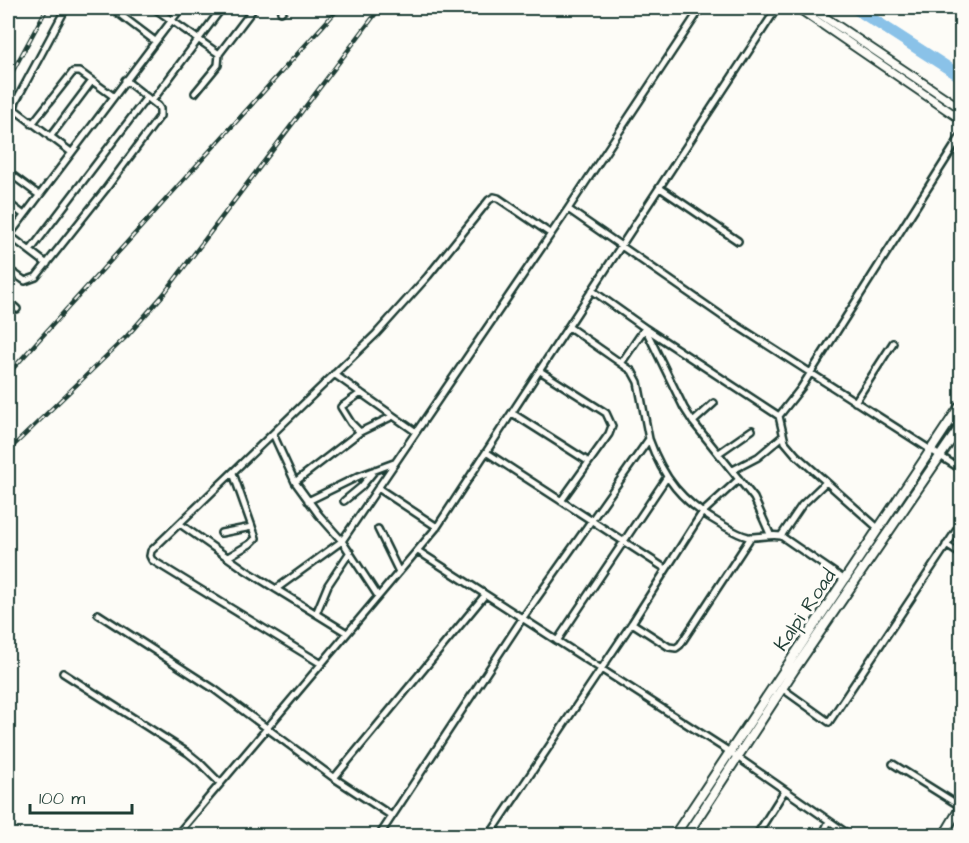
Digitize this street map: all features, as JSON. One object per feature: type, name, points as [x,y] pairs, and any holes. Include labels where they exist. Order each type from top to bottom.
[{"type":"main road","name":"Kalpi Road","points":[[674,836],[962,403]]},
{"type":"main road","name":"Kalpi Road","points":[[687,836],[962,424]]},
{"type":"street","points":[[66,8],[14,106],[15,112],[71,152]]},
{"type":"street","points":[[154,8],[219,54]]},
{"type":"street","points":[[47,264],[8,236],[181,8]]},
{"type":"street","points":[[30,251],[222,8]]},
{"type":"street","points":[[195,93],[218,65],[219,54],[254,8]]},
{"type":"street","points":[[276,589],[342,541],[568,209],[701,8]]},
{"type":"street","points":[[763,8],[773,14]]},
{"type":"street","points":[[176,836],[437,527],[777,8]]},
{"type":"street","points":[[798,8],[962,120]]},
{"type":"street","points":[[811,8],[962,109]]},
{"type":"street","points":[[118,13],[155,41]]},
{"type":"street","points":[[32,124],[73,72],[80,72],[113,96]]},
{"type":"street","points":[[8,269],[20,278],[31,280],[47,264],[160,116],[160,109],[125,80]]},
{"type":"street","points":[[50,137],[92,81]]},
{"type":"street","points":[[778,417],[792,401],[811,372],[962,134]]},
{"type":"street","points":[[8,172],[39,195]]},
{"type":"street","points":[[660,188],[738,241]]},
{"type":"street","points":[[320,663],[152,560],[151,551],[400,309],[489,200],[494,197],[498,198],[551,234]]},
{"type":"street","points":[[8,203],[24,215]]},
{"type":"street","points":[[568,209],[722,316],[962,470]]},
{"type":"street","points":[[593,291],[778,417],[783,436],[796,455],[879,529]]},
{"type":"street","points":[[8,301],[17,309]]},
{"type":"street","points":[[569,327],[632,371],[638,382],[654,453],[681,496],[702,513],[738,534],[751,537],[770,534],[781,536],[845,580]]},
{"type":"street","points":[[622,362],[645,328]]},
{"type":"street","points":[[645,328],[693,422],[754,498],[770,534]]},
{"type":"street","points":[[855,402],[893,343]]},
{"type":"street","points":[[540,371],[606,413],[612,426],[609,434],[561,501]]},
{"type":"street","points":[[334,374],[416,432]]},
{"type":"street","points":[[360,432],[341,407],[361,393]]},
{"type":"street","points":[[693,422],[714,403]]},
{"type":"street","points":[[512,413],[589,462]]},
{"type":"street","points":[[295,482],[360,432],[393,416]]},
{"type":"street","points":[[719,453],[752,430]]},
{"type":"street","points":[[273,434],[295,482],[342,541],[378,596]]},
{"type":"street","points":[[732,470],[758,457],[783,436]]},
{"type":"street","points":[[379,836],[522,619],[649,439]]},
{"type":"street","points":[[486,452],[666,569]]},
{"type":"street","points":[[308,501],[376,469],[395,463]]},
{"type":"street","points":[[344,501],[361,487],[376,469]]},
{"type":"street","points":[[228,557],[256,538],[233,473]]},
{"type":"street","points":[[556,641],[667,477]]},
{"type":"street","points":[[489,836],[601,670],[702,513],[739,479]]},
{"type":"street","points":[[781,536],[802,505],[826,482]]},
{"type":"street","points":[[378,488],[437,527]]},
{"type":"street","points":[[783,689],[829,722],[962,522]]},
{"type":"street","points":[[180,524],[276,589],[347,633]]},
{"type":"street","points":[[221,532],[252,527]]},
{"type":"street","points":[[378,530],[399,572]]},
{"type":"street","points":[[632,622],[669,647],[676,648],[751,537]]},
{"type":"street","points":[[946,545],[962,555]]},
{"type":"street","points":[[316,614],[328,585],[350,552]]},
{"type":"street","points":[[418,552],[730,752],[851,836]]},
{"type":"street","points":[[334,778],[485,595]]},
{"type":"street","points":[[98,614],[214,688],[334,778],[392,816]]},
{"type":"street","points":[[63,673],[188,753],[220,783]]},
{"type":"street","points":[[893,764],[961,805],[944,833],[955,836]]},
{"type":"street","points":[[756,836],[785,790]]},
{"type":"street","points":[[822,836],[829,821]]},
{"type":"waterway","points":[[855,8],[962,77]]},
{"type":"railway","points":[[8,80],[47,8]]},
{"type":"railway","points":[[8,374],[339,8]]},
{"type":"railway","points":[[8,451],[127,336],[163,295],[380,8]]}]
